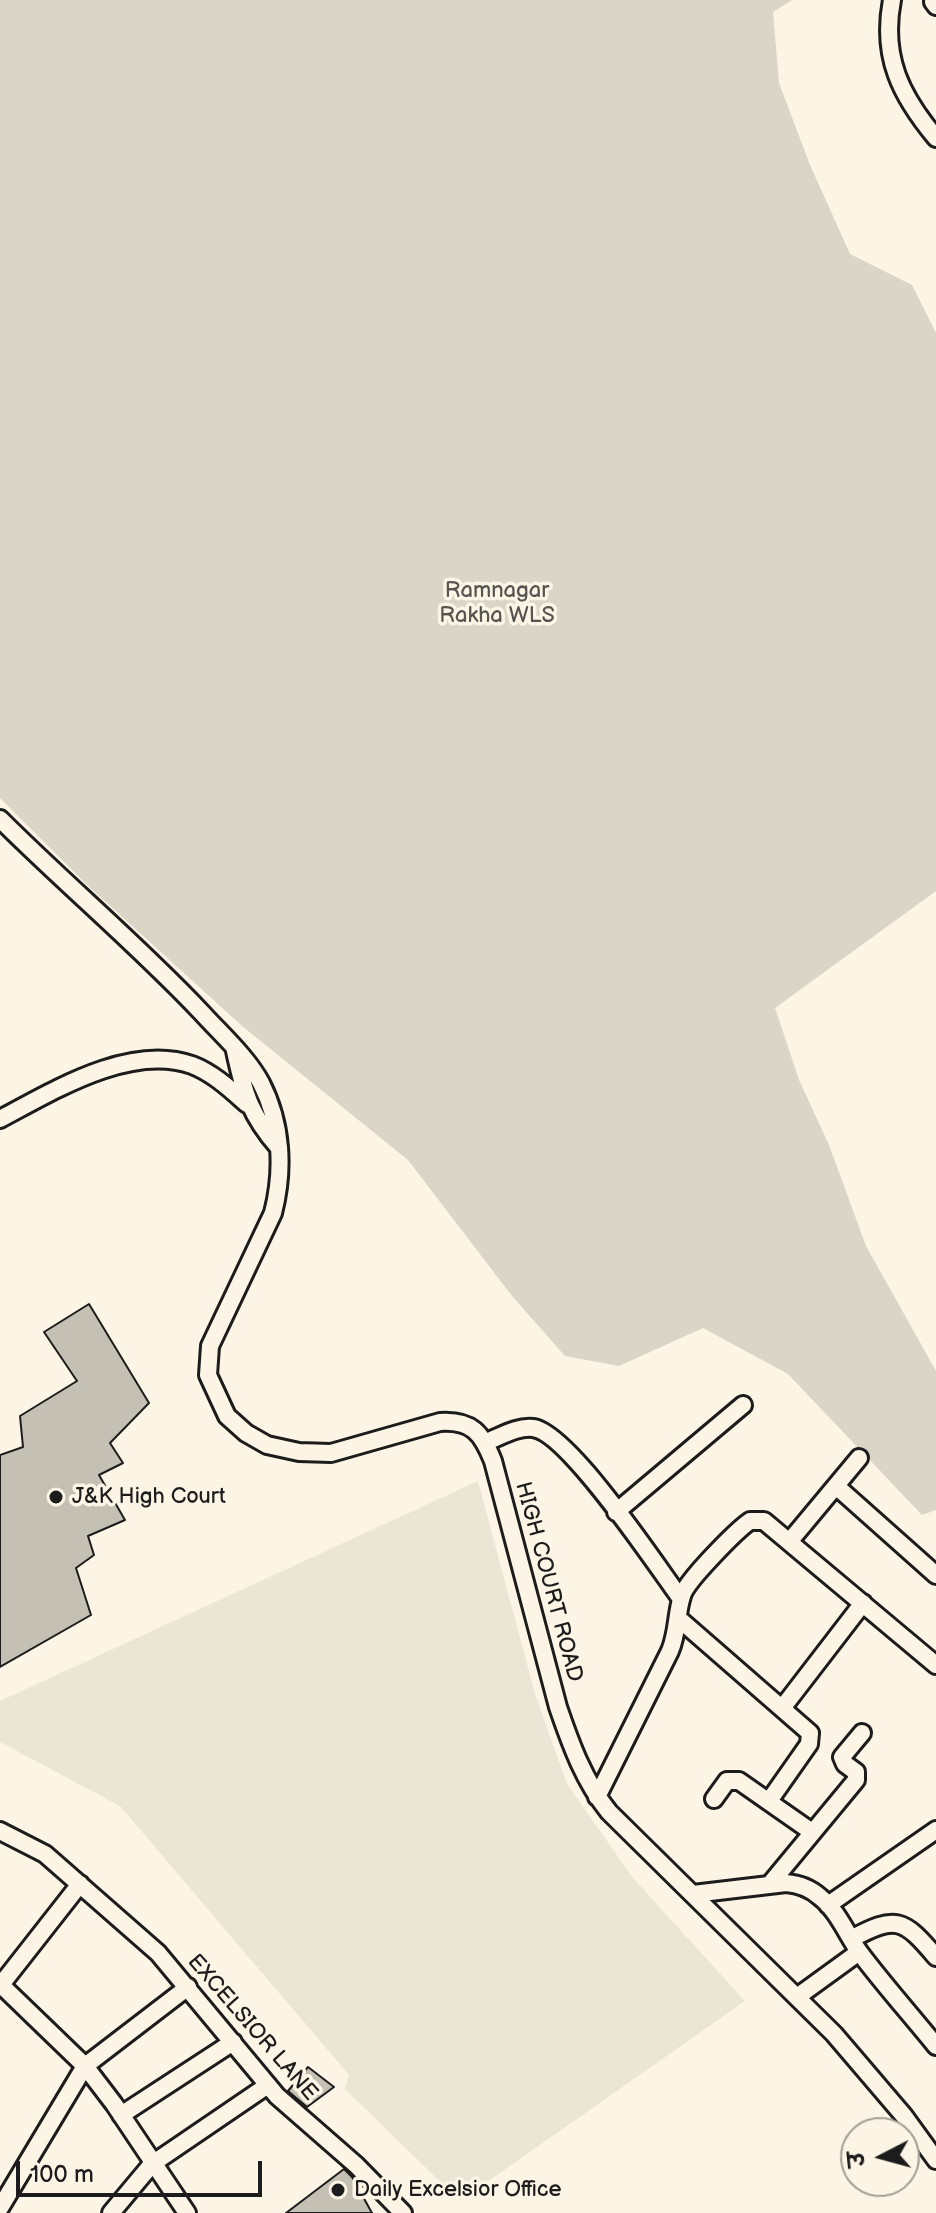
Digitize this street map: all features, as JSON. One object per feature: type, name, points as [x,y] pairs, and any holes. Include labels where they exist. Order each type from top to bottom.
[{"type":"street","points":[[892,0],[889,37],[897,79],[914,111],[936,138]]},
{"type":"street","points":[[0,819],[160,969],[235,1050],[260,1082],[274,1117],[281,1172],[273,1213],[210,1346],[208,1375],[227,1416],[246,1433],[267,1445],[299,1452],[331,1453],[440,1422],[458,1421],[473,1428],[486,1442],[517,1429],[535,1428],[573,1456],[681,1599]]},
{"type":"street","points":[[235,1050],[247,1104]]},
{"type":"street","points":[[0,1119],[102,1070],[140,1062],[189,1064],[213,1076],[247,1104],[280,1149]]},
{"type":"street","points":[[616,1512],[743,1405]]},
{"type":"street","name":"HIGH COURT ROAD","points":[[486,1442],[558,1707],[571,1745],[597,1797],[797,1997],[868,2073],[936,2160]]},
{"type":"street","points":[[789,1542],[859,1458]]},
{"type":"street","points":[[836,1486],[936,1575]]},
{"type":"street","points":[[597,1797],[670,1651],[687,1585],[750,1521],[764,1521],[936,1665]]},
{"type":"street","points":[[783,1707],[863,1603]]},
{"type":"street","points":[[678,1618],[783,1707],[806,1728],[811,1738],[769,1801]]},
{"type":"street","points":[[770,1884],[856,1780],[856,1772],[845,1764],[842,1757],[862,1733]]},
{"type":"street","points":[[714,1799],[727,1781],[744,1784],[812,1832]]},
{"type":"street","points":[[828,1905],[936,1830]]},
{"type":"street","name":"EXCELSIOR LANE","points":[[0,1831],[45,1854],[158,1953],[300,2119],[356,2165],[403,2213]]},
{"type":"street","points":[[74,1878],[0,1985],[85,2066],[187,2213]]},
{"type":"street","points":[[693,1894],[770,1884],[799,1884],[822,1898],[855,1945],[936,2046]]},
{"type":"street","points":[[797,1997],[874,1927],[892,1922],[910,1930],[936,1957]]},
{"type":"street","points":[[5,2204],[85,2066],[188,1987]]},
{"type":"street","points":[[121,2115],[233,2042]]},
{"type":"street","points":[[111,2213],[152,2164],[268,2085]]},
{"type":"shaded area","points":[[478,1481],[535,1694],[567,1784],[633,1878],[745,2001],[460,2201],[345,2089],[349,2075],[120,1806],[0,1742],[0,1701]]},
{"type":"green space","name":"Ramnagar Rakha WLS","points":[[0,0],[792,0],[773,12],[779,83],[810,165],[850,254],[912,285],[936,333],[936,891],[775,1008],[799,1080],[829,1145],[866,1246],[936,1371],[936,1510],[922,1515],[788,1374],[703,1328],[619,1366],[565,1356],[512,1296],[408,1160],[242,1026],[86,884],[0,798]]},
{"type":"building","name":"J&K High Court","points":[[89,1304],[149,1403],[110,1443],[123,1463],[99,1475],[125,1520],[88,1536],[94,1555],[76,1568],[91,1615],[0,1667],[0,1455],[23,1447],[20,1416],[77,1381],[44,1332]]},
{"type":"building","points":[[308,2067],[334,2087],[307,2107],[288,2091]]},
{"type":"building","name":"Daily Excelsior Office","points":[[344,2169],[352,2177],[372,2213],[286,2213]]},
{"type":"place","name":"J&K High Court","points":[[56,1497]]},
{"type":"place","name":"Daily Excelsior Office","points":[[338,2190]]}]
